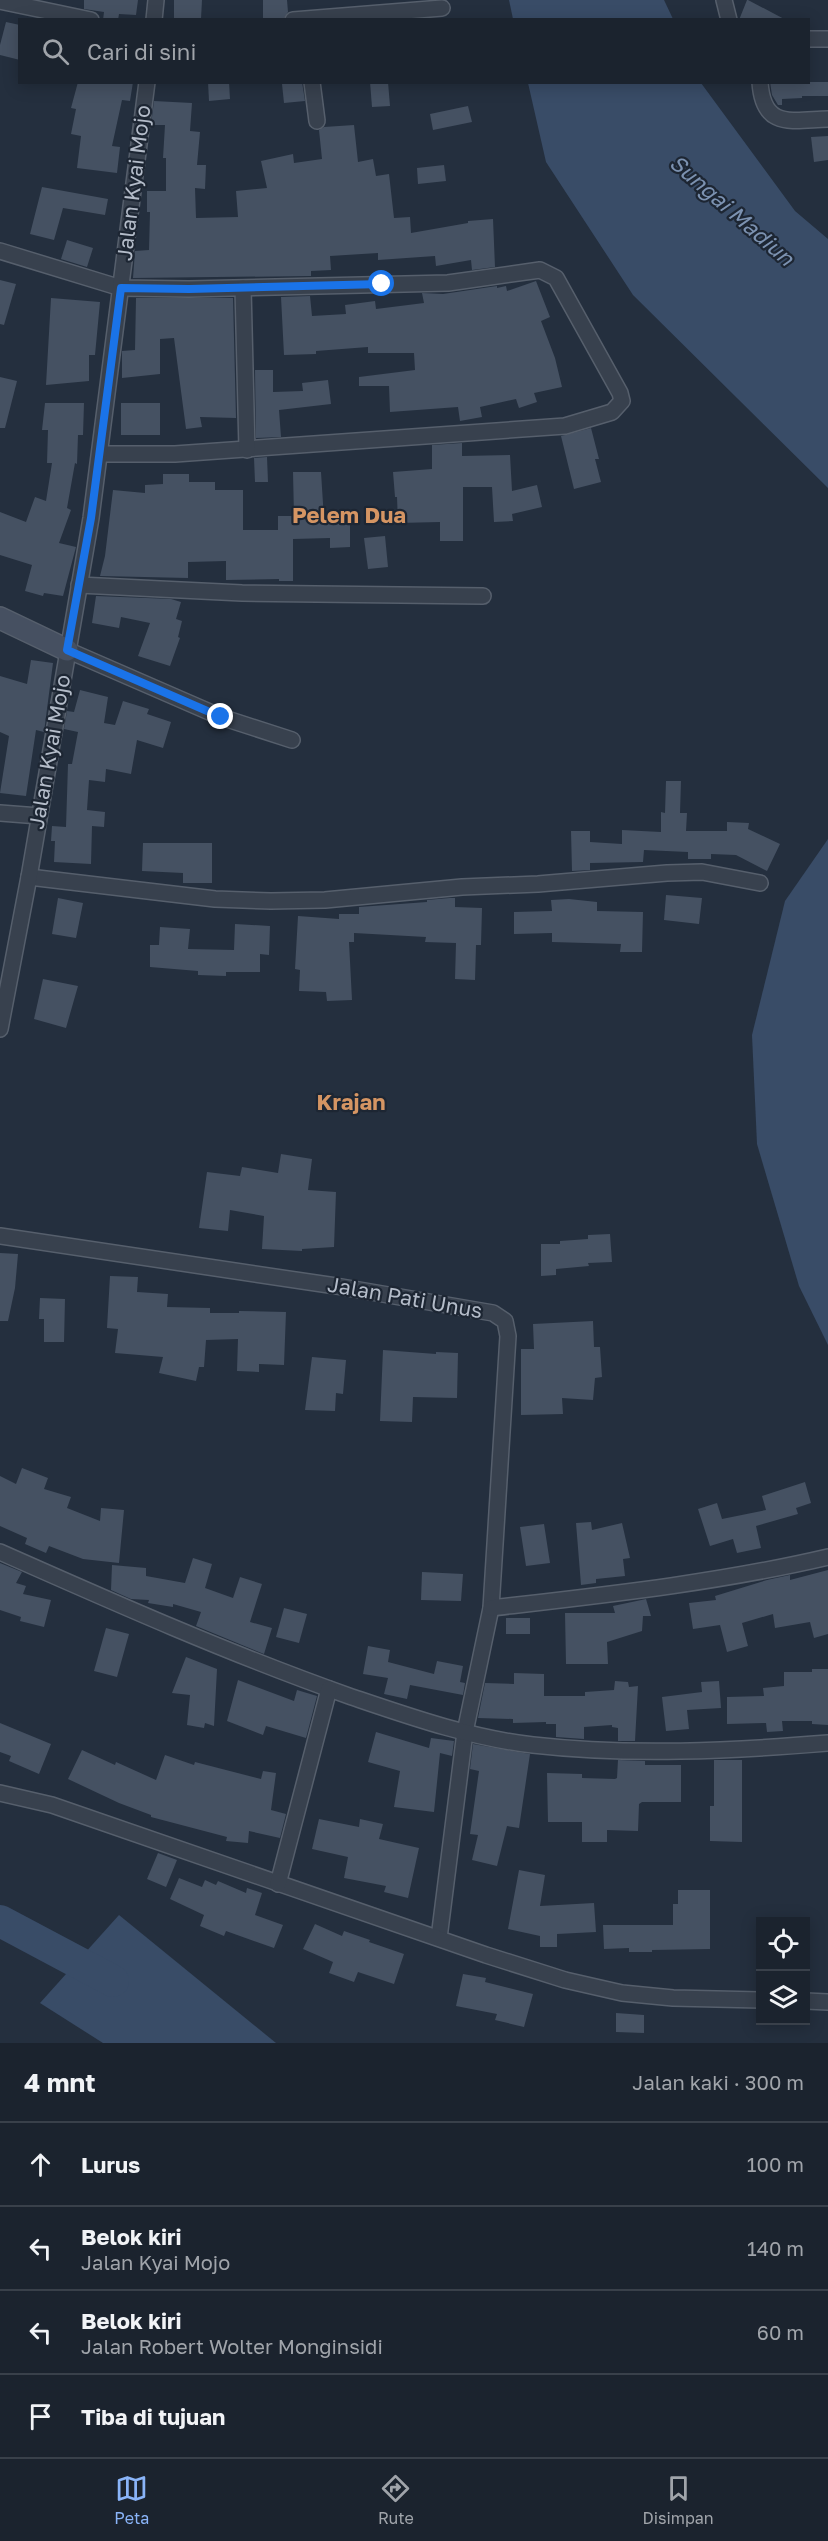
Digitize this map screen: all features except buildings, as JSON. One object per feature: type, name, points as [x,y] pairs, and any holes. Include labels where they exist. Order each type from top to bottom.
[{"type":"street","points":[[154,18],[156,0]]},
{"type":"street","points":[[724,0],[728,18]]},
{"type":"street","points":[[0,1],[81,18]]},
{"type":"street","points":[[314,18],[442,8]]},
{"type":"street","points":[[810,39],[828,39]]},
{"type":"street","name":"Jalan Kyai Mojo","points":[[0,1029],[29,877],[100,454],[147,84]]},
{"type":"street","points":[[312,84],[317,121]]},
{"type":"street","points":[[760,84],[761,98],[765,108],[772,115],[783,120],[828,119]]},
{"type":"street","points":[[0,251],[121,288],[243,288],[448,283],[540,270],[556,278],[620,393],[622,401],[612,412],[565,426],[247,450],[175,454],[100,454]]},
{"type":"street","points":[[243,288],[247,450]]},
{"type":"street","points":[[79,585],[242,593],[483,597]]},
{"type":"street","points":[[0,618],[67,650],[221,717],[292,740]]},
{"type":"street","points":[[0,813],[39,816]]},
{"type":"street","points":[[29,877],[215,899],[271,901],[325,900],[462,887],[538,884],[690,872],[736,876],[760,883]]},
{"type":"street","name":"Jalan Pati Unus","points":[[0,1236],[336,1286],[493,1313],[505,1321],[508,1336],[491,1608],[465,1732],[439,1938]]},
{"type":"street","points":[[0,1552],[129,1609],[329,1689],[465,1732],[532,1745],[594,1749],[699,1751],[828,1743]]},
{"type":"street","points":[[491,1608],[656,1589],[774,1570],[828,1557]]},
{"type":"street","points":[[278,1884],[329,1689]]},
{"type":"street","points":[[0,1793],[52,1805],[278,1884],[565,1980],[622,1994],[756,2000]]},
{"type":"street","points":[[810,2001],[828,2002]]},
{"type":"water","points":[[509,0],[664,0],[673,18],[513,18]]},
{"type":"water","points":[[528,84],[702,84],[795,211],[828,239],[828,488],[633,295],[546,162]]},
{"type":"water","points":[[828,839],[828,1345],[799,1286],[757,1144],[752,1035],[785,901]]},
{"type":"water","points":[[119,1915],[276,2043],[103,2043],[40,2003]]},
{"type":"waterway","name":"Sungai Madiun","points":[[0,1921],[113,1981]]},
{"type":"district","name":"Pelem Dua","points":[[349,515]]},
{"type":"district","name":"Krajan","points":[[351,1102]]},
{"type":"route","points":[[221,717],[67,650],[91,518],[121,288],[189,289],[382,284]]}]
